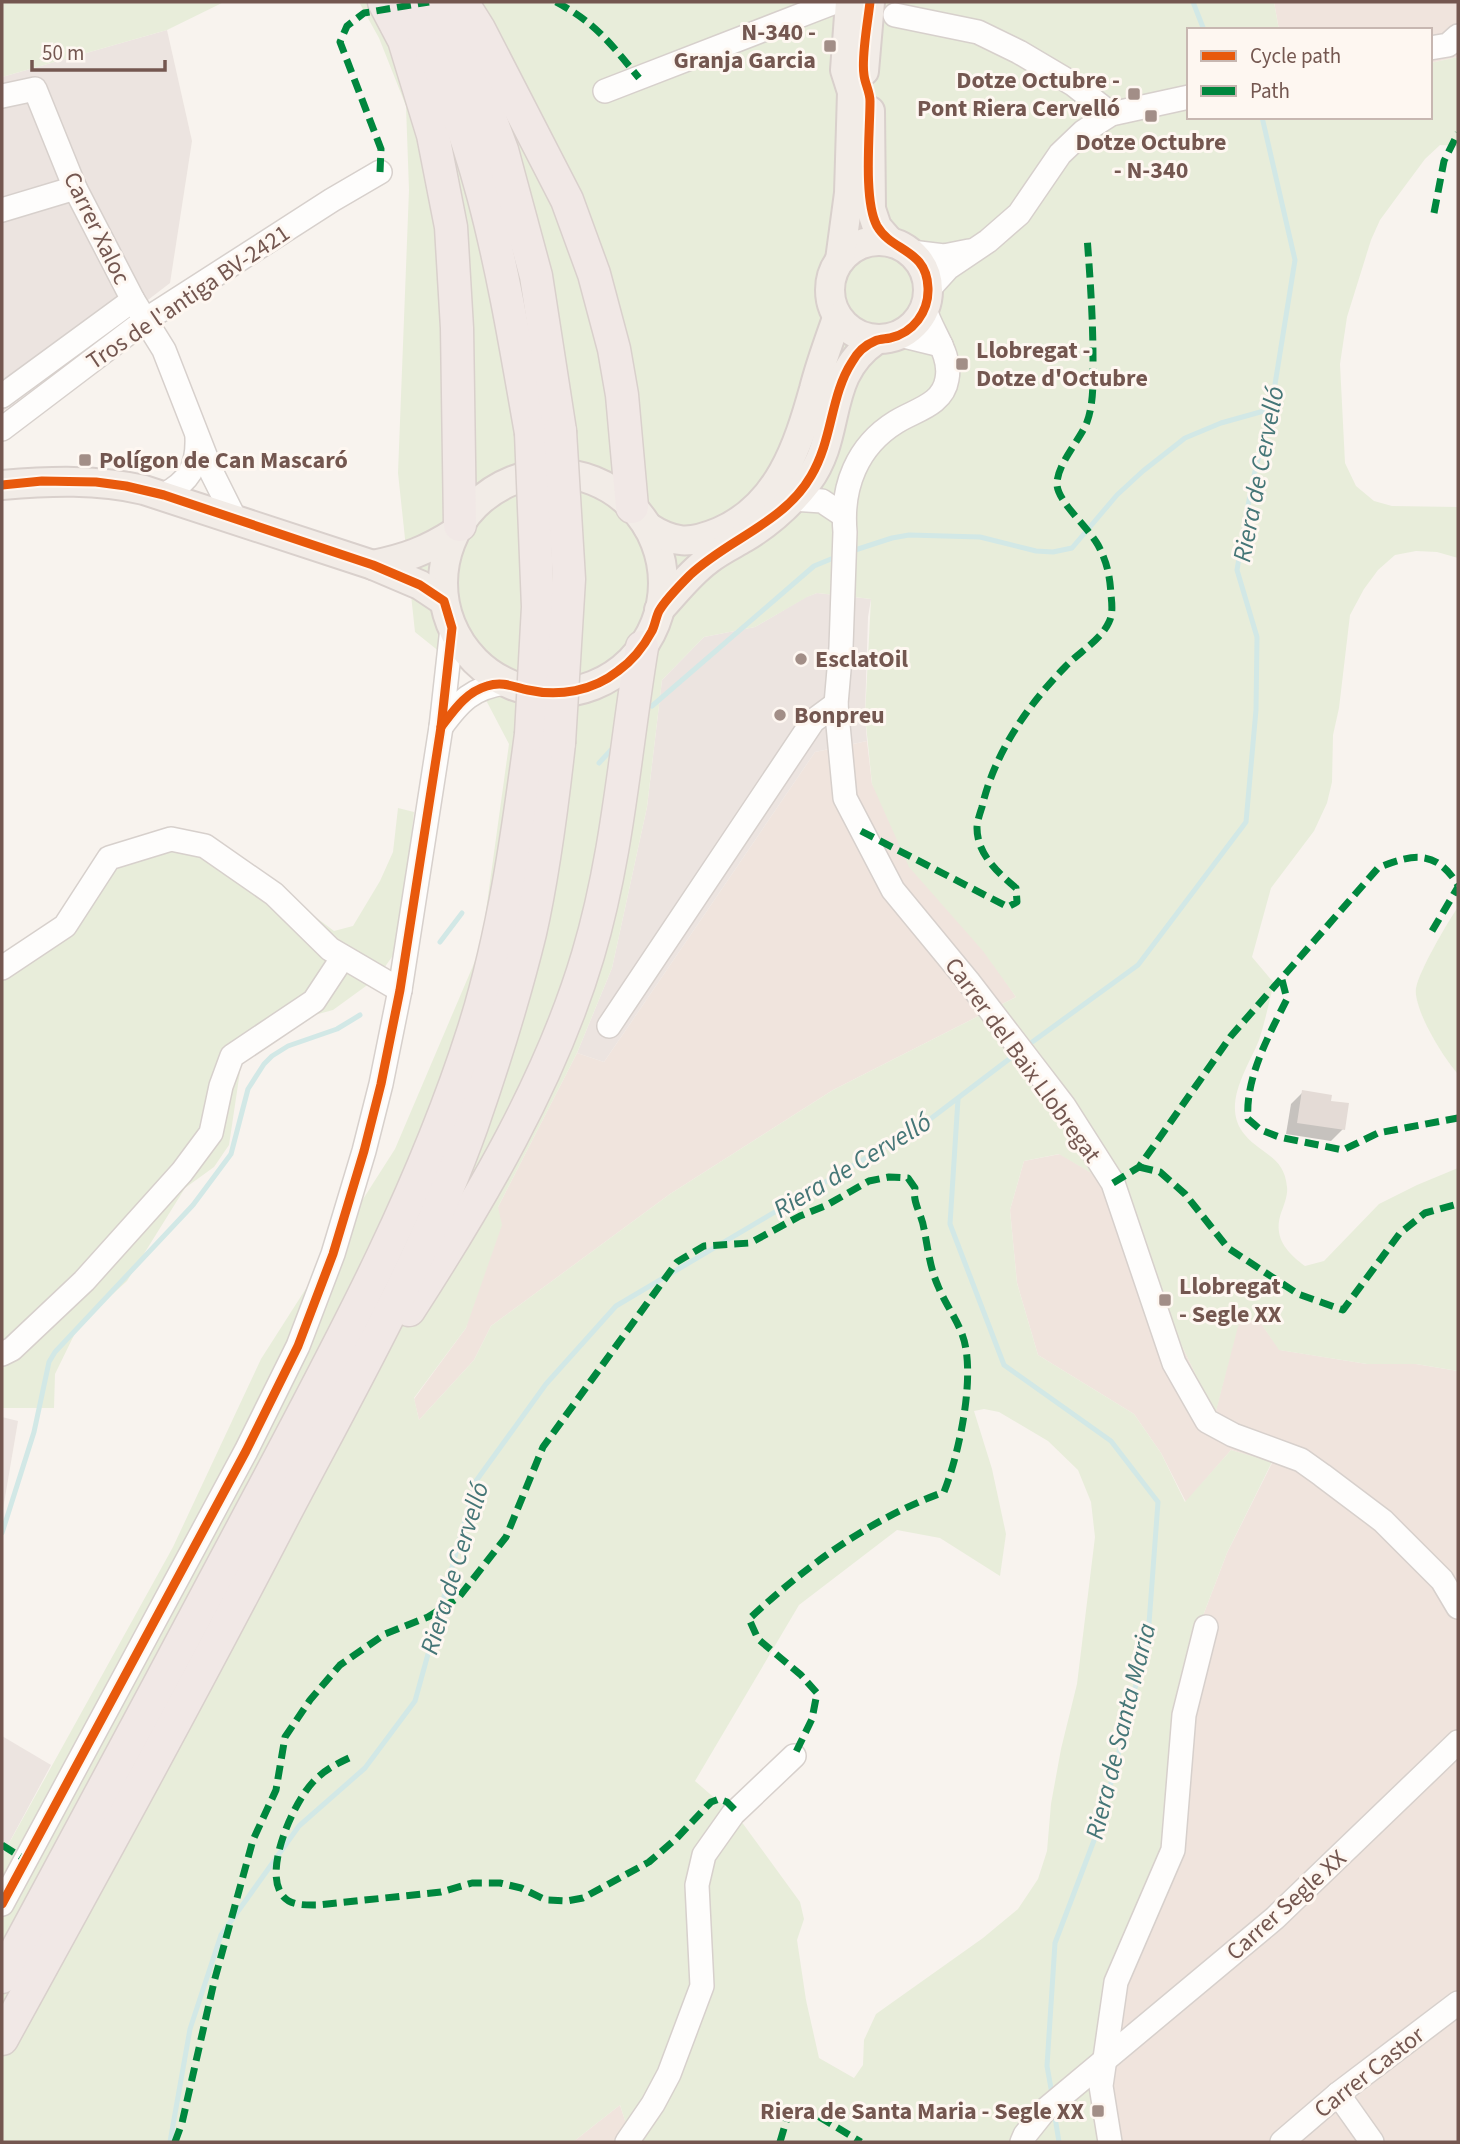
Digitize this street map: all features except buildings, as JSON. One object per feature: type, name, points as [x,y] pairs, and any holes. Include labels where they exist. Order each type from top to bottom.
[{"type":"highway","points":[[2,1977],[317,1386],[411,1196],[463,1061],[497,943],[545,739],[569,579],[545,432],[536,276],[502,150],[441,34],[383,2]]},
{"type":"highway","points":[[407,2],[441,34],[566,200],[594,274],[614,349],[640,517]]},
{"type":"highway","points":[[438,2],[441,34],[433,135],[451,227],[457,328],[457,529]]},
{"type":"highway","points":[[441,34],[462,2]]},
{"type":"highway","points":[[324,1439],[434,1271],[514,1133],[571,1004],[588,956],[607,876],[642,647]]},
{"type":"highway","points":[[2,2039],[177,1721],[389,1315],[471,1128],[501,1040],[530,932],[550,821],[545,739]]},
{"type":"main road","points":[[659,610],[689,576],[709,559],[767,522],[810,479],[828,439],[840,384],[852,362],[861,350],[919,320],[926,300],[925,272],[877,227],[871,209],[862,87],[845,70],[850,2]]},
{"type":"main road","points":[[870,2],[848,205],[840,260],[831,281],[830,292],[831,304],[837,318],[853,332],[888,337]]},
{"type":"main road","points":[[862,87],[882,74],[890,8]]},
{"type":"main road","points":[[840,260],[857,246],[879,241],[900,247]]},
{"type":"main road","points":[[373,565],[405,559],[429,550],[457,529],[481,500],[495,490],[525,477],[542,474],[575,476],[590,480],[619,496],[640,517],[672,540],[697,540],[723,530],[757,506],[788,466],[799,443],[837,318]]},
{"type":"main road","points":[[2,485],[52,481],[127,486],[164,495],[373,565],[420,584],[448,614],[468,654],[492,675],[505,683],[538,692],[555,693],[580,690],[618,671],[642,647],[652,630],[662,591],[661,561],[640,517]]},
{"type":"main road","points":[[448,614],[443,574],[448,548],[457,529]]},
{"type":"street","points":[[605,91],[835,2]]},
{"type":"street","points":[[890,8],[978,32],[1073,84],[1111,114]]},
{"type":"street","points":[[1432,48],[1448,45],[1458,36]]},
{"type":"street","name":"Carrer Xaloc","points":[[2,96],[35,89],[75,188],[133,300],[164,349],[218,486],[235,519]]},
{"type":"street","points":[[926,300],[948,268],[1004,229],[1019,214],[1073,140],[1111,114],[1187,97]]},
{"type":"street","name":"Tros de l'antiga BV-2421","points":[[2,429],[147,319],[380,172]]},
{"type":"street","points":[[2,210],[75,188]]},
{"type":"street","points":[[900,247],[944,256],[972,251]]},
{"type":"street","points":[[2,396],[133,300]]},
{"type":"street","name":"Carrer del Baix Llobregat","points":[[926,300],[929,323],[947,359],[947,379],[942,393],[932,404],[897,422],[875,438],[856,462],[846,495],[841,647],[836,704],[845,798],[892,890],[968,981],[1064,1106],[1113,1183],[1174,1363],[1208,1421],[1233,1436],[1301,1460],[1332,1482],[1383,1521],[1442,1580],[1458,1607]]},
{"type":"street","points":[[888,337],[941,345]]},
{"type":"street","name":"Carrer Xaloc","points":[[164,495],[179,486],[197,460],[196,431]]},
{"type":"street","points":[[792,499],[822,501],[844,524]]},
{"type":"street","points":[[2,1904],[202,1535],[298,1346],[333,1254],[361,1163],[381,1084],[400,990],[441,727],[448,614]]},
{"type":"street","points":[[441,727],[457,706],[473,692],[488,685],[505,683]]},
{"type":"street","points":[[609,1027],[813,721],[836,704]]},
{"type":"street","points":[[2,968],[65,926],[108,858],[171,839],[205,846],[274,894],[330,949],[400,990]]},
{"type":"street","points":[[2,1354],[12,1349],[84,1281],[181,1172],[211,1133],[221,1086],[232,1056],[314,1001],[343,957]]},
{"type":"street","points":[[1110,2142],[1101,2086],[1116,1982],[1173,1850],[1184,1715],[1206,1627]]},
{"type":"street","name":"Carrer Segle XX","points":[[1023,2142],[1045,2110],[1275,1919],[1458,1742]]},
{"type":"street","points":[[627,2142],[653,2104],[669,2074],[702,1986],[697,1885],[704,1855],[733,1814],[794,1756]]},
{"type":"street","name":"Carrer Castor","points":[[1282,2142],[1338,2094],[1458,2003]]},
{"type":"street","points":[[1338,2094],[1372,2142]]},
{"type":"shaded area","points":[[1274,2],[1458,2],[1458,57],[1432,63],[1432,28],[1279,28]]},
{"type":"shaded area","points":[[167,30],[192,141],[170,283],[2,412],[2,77]]},
{"type":"shaded area","points":[[817,593],[871,599],[865,715],[867,741],[815,752],[604,1062],[577,1053],[612,968],[647,807],[662,680],[704,637],[755,627]]},
{"type":"shaded area","points":[[867,741],[872,784],[1016,997],[833,1090],[670,1194],[491,1326],[474,1360],[419,1420],[414,1399],[466,1328],[498,1207],[577,1053],[604,1062],[815,752]]},
{"type":"shaded area","points":[[1060,1154],[1120,1190],[1181,1344],[1215,1414],[1239,1319],[1260,1322],[1280,1350],[1367,1364],[1416,1364],[1458,1371],[1458,2142],[1099,2142],[1109,1967],[1168,1846],[1176,1703],[1204,1613],[1227,1553],[1272,1463],[1231,1450],[1186,1502],[1161,1453],[1134,1414],[1038,1355],[1017,1283],[1010,1210],[1024,1161]]},
{"type":"shaded area","points":[[2,1417],[18,1421],[2,1515]]},
{"type":"shaded area","points":[[2,1736],[51,1765],[2,1856]]},
{"type":"shaded area","points":[[620,2105],[632,2142],[573,2142]]},
{"type":"green space","points":[[2,2],[224,2],[167,30],[2,77]]},
{"type":"green space","points":[[359,2],[1274,2],[1279,28],[1187,28],[1187,119],[1432,119],[1432,63],[1458,57],[1458,146],[1440,145],[1425,159],[1380,220],[1347,317],[1340,364],[1345,463],[1356,486],[1374,501],[1392,506],[1458,507],[1458,558],[1437,552],[1416,551],[1395,555],[1378,570],[1350,615],[1339,708],[1333,735],[1332,782],[1327,803],[1314,831],[1271,888],[1252,957],[1274,983],[1259,1040],[1238,1087],[1235,1112],[1245,1135],[1282,1169],[1287,1190],[1279,1222],[1280,1237],[1292,1255],[1305,1266],[1324,1261],[1379,1204],[1458,1168],[1458,1371],[1416,1364],[1367,1364],[1279,1350],[1260,1322],[1240,1319],[1215,1415],[1181,1344],[1120,1190],[1059,1154],[1024,1161],[1010,1210],[1017,1283],[1038,1355],[1134,1414],[1161,1453],[1185,1502],[1231,1450],[1272,1462],[1227,1553],[1204,1613],[1176,1703],[1168,1846],[1109,1967],[1099,2142],[632,2142],[620,2105],[573,2142],[2,2142],[2,1856],[173,1547],[261,1359],[395,1149],[481,947],[509,744],[476,681],[415,632],[398,473],[409,190],[406,106],[379,38]],"holes":[[[817,593],[871,599],[865,715],[872,784],[909,867],[983,951],[1016,997],[833,1090],[670,1194],[491,1326],[474,1360],[419,1420],[414,1398],[466,1328],[502,1225],[498,1207],[577,1053],[612,968],[647,807],[662,680],[704,637],[755,627]],[[984,1409],[999,1412],[1048,1441],[1078,1470],[1091,1502],[1095,1537],[1077,1684],[1051,1804],[1047,1851],[1038,1879],[1018,1909],[983,1938],[876,2014],[864,2040],[863,2065],[854,2078],[819,2058],[806,2000],[797,1940],[804,1919],[800,1902],[741,1821],[695,1781],[799,1605],[897,1530],[940,1538],[1000,1576],[1006,1534],[992,1469],[974,1411]]]},
{"type":"green space","points":[[398,808],[414,812],[394,954],[377,978],[333,1010],[296,1020],[242,1058],[229,1145],[214,1167],[185,1188],[127,1281],[79,1325],[55,1374],[54,1408],[2,1408],[2,953],[58,917],[96,856],[166,829],[205,834],[334,931],[353,926],[380,881],[393,852]]},
{"type":"green space","points":[[1458,907],[1458,1074],[1424,1020],[1416,997],[1416,988],[1428,959]]},
{"type":"waterway","name":"Riera de Cervelló","points":[[1193,2],[1203,28]]},
{"type":"waterway","name":"Riera de Cervelló","points":[[1024,1048],[1138,965],[1246,822],[1256,710],[1257,637],[1237,570],[1252,483],[1271,409],[1295,260],[1262,119]]},
{"type":"waterway","points":[[852,551],[909,535],[980,537],[1036,551],[1053,552],[1072,548],[1117,495],[1185,438],[1221,423],[1271,409]]},
{"type":"waterway","points":[[652,706],[814,566],[836,557]]},
{"type":"waterway","points":[[599,763],[611,750]]},
{"type":"waterway","points":[[440,942],[462,913]]},
{"type":"waterway","points":[[2,1533],[34,1432],[49,1362],[55,1352],[193,1205],[231,1154],[248,1089],[264,1064],[288,1046],[337,1029],[360,1015]]},
{"type":"waterway","name":"Riera de Cervelló","points":[[170,2142],[190,2029],[221,1935],[299,1826],[365,1768],[415,1701],[476,1481],[546,1384],[616,1306],[925,1123],[1017,1053]]},
{"type":"waterway","name":"Riera de Santa Maria","points":[[958,1099],[950,1224],[1004,1365],[1111,1441],[1158,1502],[1148,1637],[1101,1822],[1055,1943],[1047,2066],[1052,2094]]},
{"type":"waterway","name":"Riera de Santa Maria","points":[[1054,2111],[1059,2142]]},
{"type":"marked path","points":[[380,172],[381,149],[340,42],[347,26],[364,13],[429,2]]},
{"type":"marked path","points":[[556,2],[592,26],[639,78]]},
{"type":"marked path","points":[[1434,213],[1444,161],[1458,133]]},
{"type":"marked path","points":[[861,831],[1008,907],[1017,902],[1016,888],[990,862],[978,837],[977,828],[987,787],[1025,714],[1065,667],[1101,635],[1112,612],[1110,582],[1104,557],[1093,538],[1067,506],[1057,484],[1061,468],[1087,422],[1092,399],[1092,328],[1087,236]]},
{"type":"marked path","points":[[1113,1183],[1139,1167],[1231,1036],[1378,868],[1403,859],[1433,860],[1441,865],[1458,885]]},
{"type":"marked path","points":[[1432,931],[1458,887]]},
{"type":"marked path","points":[[1282,980],[1287,999],[1260,1057],[1250,1088],[1248,1119],[1261,1130],[1279,1137],[1343,1150],[1378,1133],[1458,1118]]},
{"type":"marked path","points":[[1139,1167],[1160,1172],[1185,1194],[1228,1248],[1298,1294],[1343,1310],[1400,1233],[1425,1213],[1458,1204]]},
{"type":"marked path","points":[[175,2142],[182,2123],[214,1982],[253,1840],[276,1790],[285,1737],[310,1700],[340,1665],[385,1634],[428,1617],[459,1597],[506,1537],[543,1447],[677,1262],[704,1246],[750,1243],[869,1181],[889,1177],[908,1178],[915,1188],[915,1199],[935,1279],[960,1328],[966,1350],[967,1391],[960,1436],[944,1492],[890,1516],[841,1545],[794,1580],[749,1619],[758,1639],[801,1675],[817,1693],[812,1719],[794,1756]]},
{"type":"marked path","points":[[349,1758],[330,1768],[313,1782],[297,1805],[283,1837],[278,1854],[277,1885],[290,1902],[318,1905],[441,1892],[472,1883],[500,1883],[521,1888],[546,1900],[567,1901],[583,1898],[649,1862],[677,1838],[711,1802],[719,1799],[727,1802],[736,1811]]},
{"type":"marked path","points":[[2,1845],[26,1860]]},
{"type":"marked path","points":[[780,2142],[788,2115],[797,2109],[808,2110],[861,2142]]},
{"type":"cycle path","points":[[441,727],[467,697],[487,686],[503,684],[552,693],[575,691],[598,683],[623,667],[645,642],[662,606],[690,575],[771,518],[800,492],[818,462],[839,389],[859,352],[875,341],[906,331],[918,320],[928,297],[926,275],[915,258],[883,235],[877,226],[870,200],[870,101],[863,67],[870,2]]},
{"type":"cycle path","points":[[2,485],[42,481],[96,482],[164,495],[373,565],[420,585],[444,601],[452,628],[441,727],[400,990],[364,1151],[333,1254],[298,1346],[246,1451],[2,1904]]},
{"type":"place","name":"N-340 - Granja Garcia","points":[[830,46]]},
{"type":"place","name":"Dotze Octubre - Pont Riera Cervelló","points":[[1134,94]]},
{"type":"place","name":"Dotze Octubre - N-340","points":[[1151,116]]},
{"type":"place","name":"Llobregat - Dotze d'Octubre","points":[[962,364]]},
{"type":"place","name":"Polígon de Can Mascaró","points":[[85,460]]},
{"type":"place","name":"EsclatOil","points":[[801,659]]},
{"type":"place","name":"Bonpreu","points":[[780,715]]},
{"type":"place","name":"Llobregat - Segle XX","points":[[1165,1300]]},
{"type":"place","name":"Riera de Santa Maria - Segle XX","points":[[1098,2111]]}]
